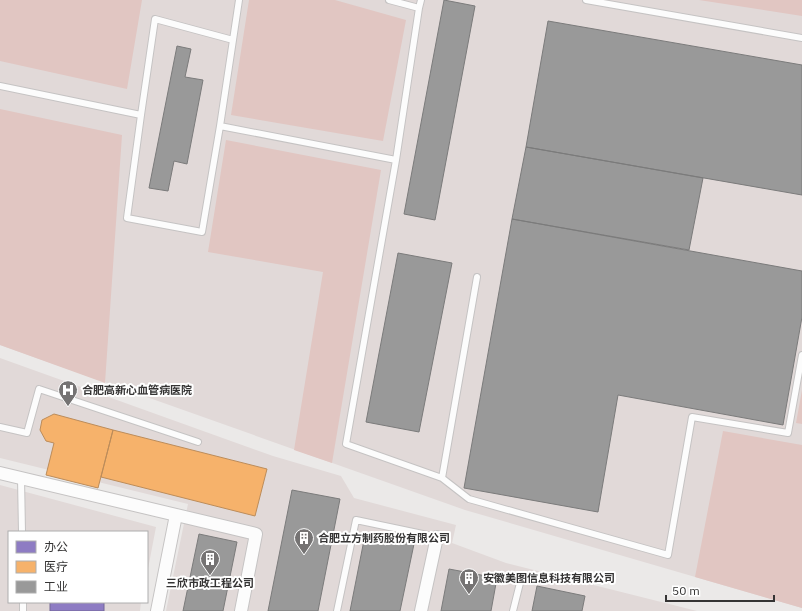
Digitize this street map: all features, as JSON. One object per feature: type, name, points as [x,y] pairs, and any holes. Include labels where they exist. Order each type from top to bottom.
[{"type":"street","points":[[0,473],[256,534],[241,611]]},
{"type":"street","points":[[157,611],[176,515]]},
{"type":"street","points":[[421,611],[437,537]]},
{"type":"lane","points":[[233,40],[155,19],[127,218],[202,232],[220,126],[233,40],[239,0]]},
{"type":"lane","points":[[389,0],[419,8]]},
{"type":"lane","points":[[421,0],[396,160],[346,444],[442,478],[469,499],[668,555],[692,417],[788,432],[802,355]]},
{"type":"lane","points":[[586,0],[802,38]]},
{"type":"lane","points":[[0,86],[141,115]]},
{"type":"lane","points":[[220,126],[396,160]]},
{"type":"lane","points":[[442,478],[477,278]]},
{"type":"lane","points":[[0,427],[27,433],[39,389],[198,442]]},
{"type":"lane","points":[[21,478],[22,531]]},
{"type":"lane","points":[[337,611],[356,520],[437,537]]},
{"type":"lane","points":[[513,611],[520,583]]},
{"type":"shaded area","points":[[0,0],[802,0],[802,608],[465,510],[0,345]]},
{"type":"shaded area","points":[[0,0],[142,0],[127,89],[0,61]]},
{"type":"shaded area","points":[[249,0],[335,0],[406,20],[383,141],[231,115]]},
{"type":"shaded area","points":[[699,0],[802,0],[802,16]]},
{"type":"shaded area","points":[[0,109],[122,135],[105,383],[0,345]]},
{"type":"shaded area","points":[[226,140],[381,170],[332,463],[294,450],[323,272],[208,252]]},
{"type":"shaded area","points":[[0,358],[273,456],[341,476],[354,498],[456,525],[452,543],[506,563],[697,611],[166,611],[188,504],[0,458]]},
{"type":"shaded area","points":[[802,390],[802,424],[796,423]]},
{"type":"shaded area","points":[[723,431],[802,445],[802,608],[695,577]]},
{"type":"shaded area","points":[[0,485],[156,527],[148,569],[148,531],[8,531],[8,603],[141,603],[140,611],[0,611]]},
{"type":"building: 办公","points":[[50,603],[104,603],[104,611],[50,611]]},
{"type":"building: 医疗","points":[[54,414],[113,430],[98,488],[46,475],[54,443],[46,441],[40,430],[42,420]]},
{"type":"building: 医疗","points":[[113,430],[267,469],[255,516],[101,477]]},
{"type":"building: 工业","points":[[444,0],[475,6],[435,220],[404,214]]},
{"type":"building: 工业","points":[[548,21],[802,65],[802,195],[526,147]]},
{"type":"building: 工业","points":[[177,46],[191,49],[185,77],[203,80],[187,164],[174,161],[168,191],[149,188]]},
{"type":"building: 工业","points":[[526,147],[703,178],[689,250],[512,219]]},
{"type":"building: 工业","points":[[512,219],[802,271],[802,317],[783,425],[618,395],[598,512],[464,488]]},
{"type":"building: 工业","points":[[398,253],[452,263],[419,432],[366,422]]},
{"type":"building: 工业","name":"合肥立方制药股份有限公司","points":[[292,490],[340,499],[318,611],[268,611]]},
{"type":"building: 工业","name":"三欣市政工程公司","points":[[199,534],[237,542],[223,611],[183,611]]},
{"type":"building: 工业","points":[[365,535],[414,544],[400,611],[350,611]]},
{"type":"building: 工业","name":"安徽美图信息科技有限公司","points":[[449,569],[497,578],[491,611],[441,611]]},
{"type":"building: 工业","points":[[537,586],[585,596],[582,611],[532,611]]},
{"type":"place","name":"合肥高新心血管病医院","points":[[68,407]]},
{"type":"place","name":"合肥立方制药股份有限公司","points":[[304,555]]},
{"type":"place","name":"三欣市政工程公司","points":[[210,576]]},
{"type":"place","name":"安徽美图信息科技有限公司","points":[[469,595]]}]
